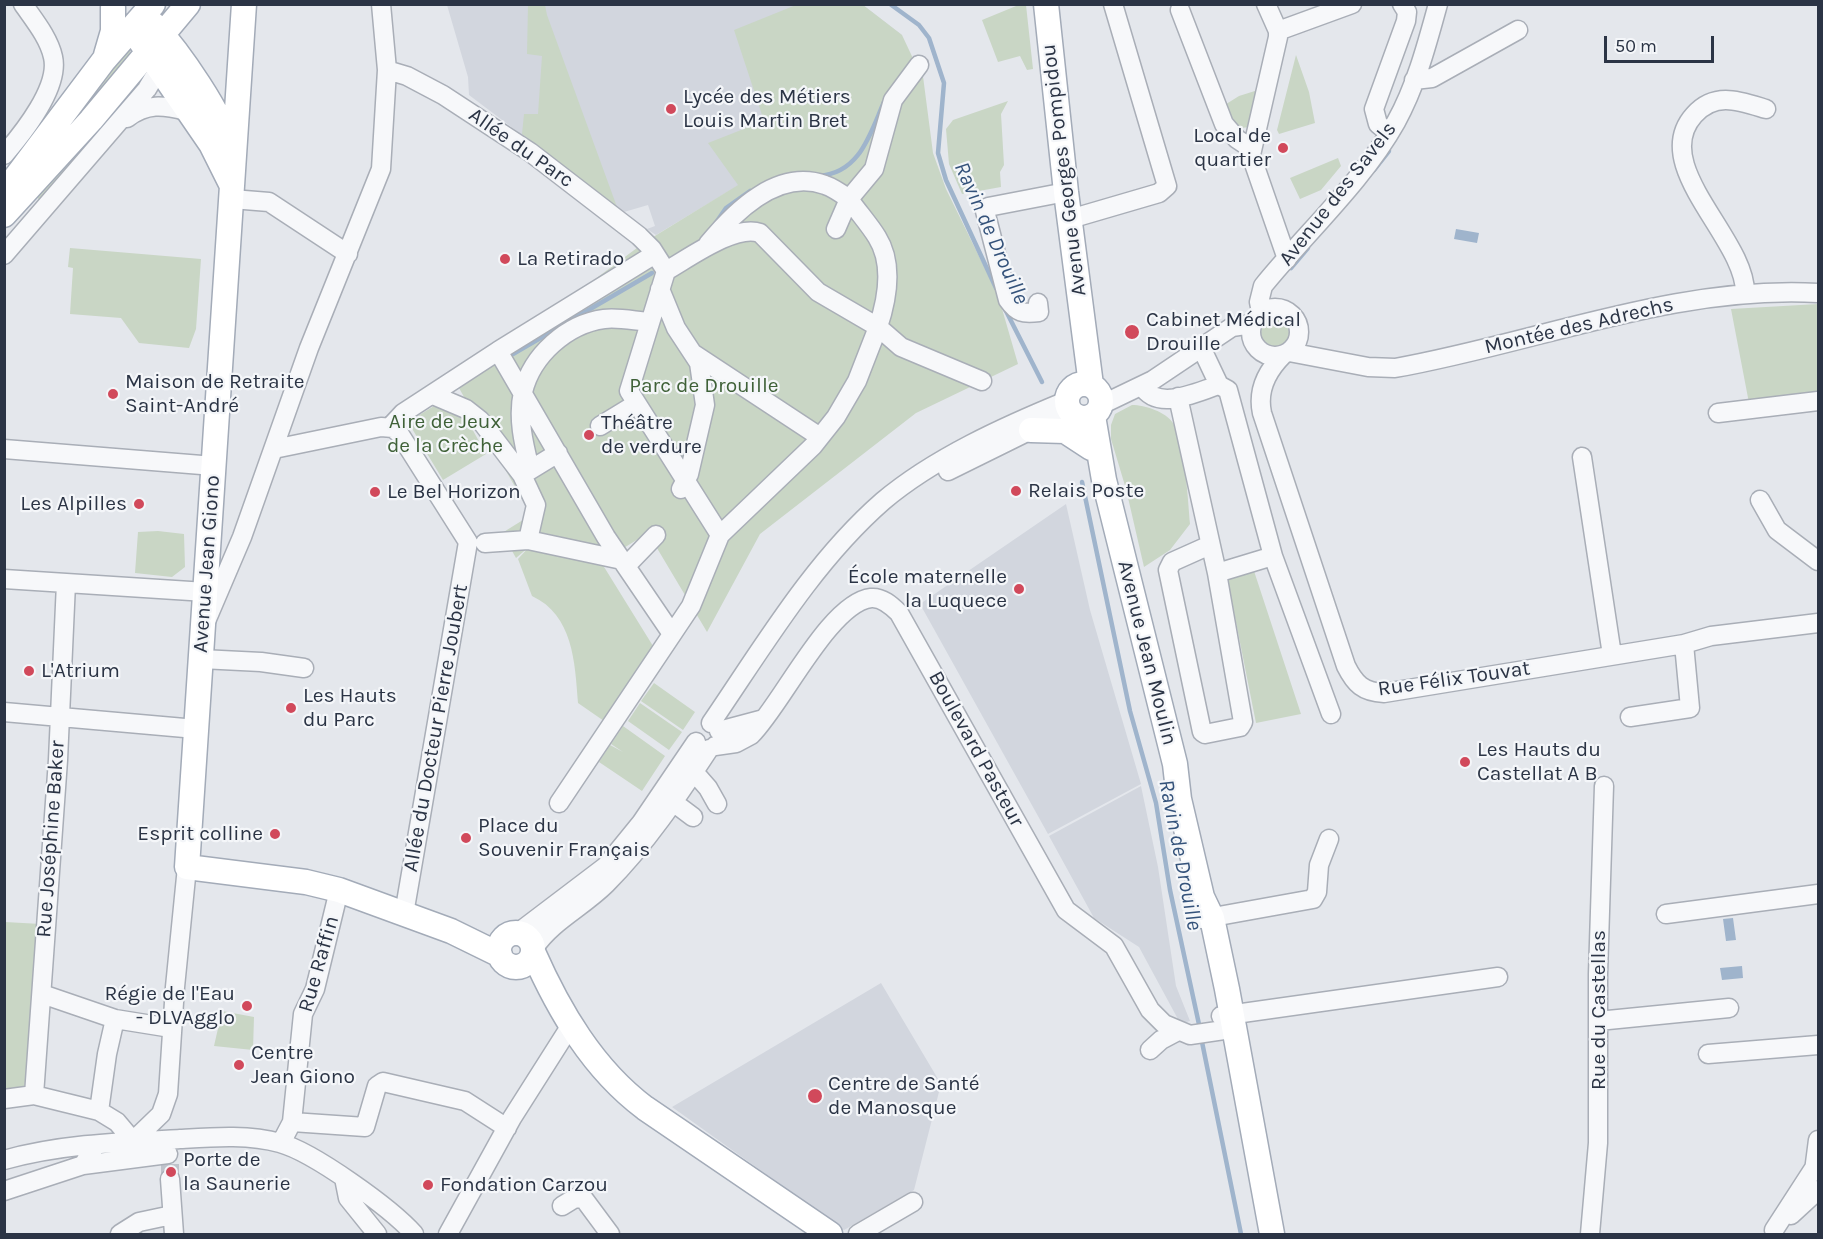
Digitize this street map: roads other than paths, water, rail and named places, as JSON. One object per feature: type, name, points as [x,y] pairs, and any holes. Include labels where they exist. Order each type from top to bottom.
[{"type":"main road","points":[[4,215],[141,25],[170,4]]},
{"type":"main road","points":[[4,193],[104,60],[113,31],[141,25],[188,4]]},
{"type":"main road","points":[[232,193],[228,144],[244,4]]},
{"type":"main road","name":"Avenue Georges Pompidou","points":[[1046,4],[1084,336],[1085,403]]},
{"type":"main road","points":[[141,25],[186,111],[228,144]]},
{"type":"main road","points":[[141,25],[221,122],[228,144]]},
{"type":"main road","name":"Avenue Jean Giono","points":[[187,867],[232,193]]},
{"type":"main road","name":"Avenue Jean Moulin","points":[[1085,403],[1091,448],[1104,480]]},
{"type":"main road","name":"Avenue Jean Moulin","points":[[1085,403],[1175,764],[1179,799],[1205,911],[1222,1023],[1240,1068],[1272,1234]]},
{"type":"main road","points":[[1031,430],[1050,428],[1065,431],[1091,448]]},
{"type":"main road","points":[[187,867],[306,882],[339,890],[451,931],[518,948],[602,1068],[634,1100],[831,1234]]},
{"type":"street","points":[[4,155],[47,91],[54,68],[48,42],[23,4]]},
{"type":"street","points":[[204,626],[242,537],[309,348],[381,169],[387,70],[381,4]]},
{"type":"street","points":[[1070,219],[1159,193],[1167,186],[1113,4]]},
{"type":"street","points":[[1266,4],[1278,31],[1252,149],[1252,162],[1287,259]]},
{"type":"street","points":[[1278,31],[1352,4]]},
{"type":"street","points":[[1389,133],[1378,124],[1374,109],[1406,21],[1407,12],[1402,4]]},
{"type":"street","name":"Avenue des Savels","points":[[1264,314],[1270,295],[1269,279],[1389,133],[1414,80],[1438,4]]},
{"type":"street","points":[[1180,10],[1224,124],[1238,139],[1252,149]]},
{"type":"street","points":[[4,255],[147,89],[141,25]]},
{"type":"street","points":[[1414,80],[1432,78],[1518,30]]},
{"type":"street","points":[[836,229],[849,199],[874,169],[893,100],[919,65]]},
{"type":"street","name":"Allée du Parc","points":[[387,70],[407,76],[443,95],[509,138],[650,248],[663,280],[676,328],[694,354]]},
{"type":"street","points":[[1745,294],[1741,268],[1687,172],[1681,151],[1682,138],[1693,116],[1715,100],[1739,101],[1766,109]]},
{"type":"street","points":[[113,127],[135,112],[151,106],[159,105],[186,111]]},
{"type":"street","points":[[559,803],[700,589],[720,535],[820,437],[848,400],[888,298],[883,251],[878,238],[849,199],[827,185],[814,182],[788,184],[769,190],[732,215],[703,250]]},
{"type":"street","points":[[1038,303],[1038,312],[1021,313],[1015,311],[1008,300],[984,214],[988,207],[1066,192]]},
{"type":"street","points":[[232,193],[269,202],[348,254]]},
{"type":"street","points":[[720,535],[683,486],[630,395],[629,386],[663,280],[703,250],[742,231],[760,233],[818,292],[878,327],[901,347],[982,381]]},
{"type":"street","points":[[274,449],[390,427],[402,413],[433,395],[650,248]]},
{"type":"street","name":"Montée des Adrechs","points":[[1286,353],[1368,368],[1395,368],[1677,303],[1745,294],[1818,294]]},
{"type":"street","points":[[1258,347],[1264,314]]},
{"type":"street","points":[[518,948],[547,931],[585,903],[622,867],[694,772],[710,738],[818,570],[885,500],[972,443],[1085,403],[1142,386],[1220,334],[1264,314],[1292,315],[1299,329],[1297,342],[1267,375],[1260,396]]},
{"type":"street","points":[[528,540],[536,505],[526,472],[521,425],[523,392],[549,345],[578,327],[609,319],[650,322]]},
{"type":"street","name":"Montée des Adrechs","points":[[1299,329],[1342,362]]},
{"type":"street","points":[[1220,334],[1258,347],[1268,355],[1286,353]]},
{"type":"street","points":[[1201,347],[1219,385],[1228,390],[1273,556],[1331,714]]},
{"type":"street","name":"Rue Félix Touvat","points":[[1258,347],[1257,372],[1262,413],[1346,666],[1356,684],[1364,690],[1384,693],[1684,644],[1711,636],[1818,623]]},
{"type":"street","points":[[498,351],[624,563],[672,634]]},
{"type":"street","points":[[694,354],[820,437]]},
{"type":"street","points":[[683,486],[705,405],[699,363],[694,354]]},
{"type":"street","points":[[1142,386],[1147,394],[1154,398],[1178,398],[1219,385]]},
{"type":"street","points":[[433,395],[466,409],[480,420],[526,472]]},
{"type":"street","points":[[1178,398],[1217,573],[1243,722],[1240,727],[1205,734],[1202,732],[1167,570],[1172,562],[1210,545]]},
{"type":"street","points":[[1718,413],[1818,401]]},
{"type":"street","points":[[518,948],[563,901],[612,859],[710,738],[829,573],[890,510],[951,469],[1085,403]]},
{"type":"street","points":[[600,426],[636,404]]},
{"type":"street","points":[[390,427],[399,433],[477,542],[528,540],[624,563]]},
{"type":"street","points":[[4,449],[214,466]]},
{"type":"street","points":[[526,472],[558,453]]},
{"type":"street","points":[[1582,457],[1612,655]]},
{"type":"street","points":[[1760,500],[1777,530],[1818,561]]},
{"type":"street","points":[[624,563],[656,536]]},
{"type":"street","name":"Allée du Docteur Pierre Joubert","points":[[404,914],[477,542]]},
{"type":"street","points":[[1217,573],[1273,556]]},
{"type":"street","points":[[4,579],[206,592]]},
{"type":"street","name":"Rue Joséphine Baker","points":[[34,1095],[66,583]]},
{"type":"street","name":"Boulevard Pasteur","points":[[710,738],[764,719],[823,637],[850,609],[866,600],[883,600],[898,613],[1066,909],[1114,946],[1150,1010],[1164,1024],[1184,1033]]},
{"type":"street","points":[[1630,717],[1690,708],[1684,644]]},
{"type":"street","points":[[201,659],[261,662],[304,668]]},
{"type":"street","points":[[4,712],[196,729]]},
{"type":"street","points":[[694,772],[708,788],[717,804]]},
{"type":"street","name":"Rue du Castellas","points":[[1590,1234],[1598,1143],[1598,1021],[1604,786]]},
{"type":"street","points":[[673,802],[693,817]]},
{"type":"street","points":[[1205,911],[1313,899],[1317,892],[1319,865],[1329,839]]},
{"type":"street","name":"Avenue Jean Giono","points":[[133,1141],[156,1120],[164,1109],[168,1094],[171,1028],[187,867]]},
{"type":"street","name":"Rue Raffin","points":[[281,1143],[292,1122],[303,1014],[315,989],[339,890]]},
{"type":"street","points":[[1666,914],[1818,894]]},
{"type":"street","points":[[1150,1050],[1161,1040],[1222,1023],[1498,977]]},
{"type":"street","points":[[42,994],[115,1019],[171,1028]]},
{"type":"street","points":[[1598,1021],[1729,1008]]},
{"type":"street","points":[[99,1111],[107,1054],[115,1019]]},
{"type":"street","points":[[448,1234],[568,1019]]},
{"type":"street","points":[[1708,1054],[1818,1045]]},
{"type":"street","points":[[292,1122],[365,1127],[380,1083],[465,1101],[507,1128]]},
{"type":"street","points":[[4,1099],[34,1095],[99,1111],[117,1122],[133,1141],[169,1159]]},
{"type":"street","points":[[4,1191],[83,1165],[169,1159],[204,1138],[255,1138],[281,1143],[344,1178],[389,1211],[414,1234]]},
{"type":"street","points":[[1772,1232],[1817,1170],[1818,1140]]},
{"type":"street","points":[[4,1160],[34,1153],[133,1141]]},
{"type":"street","points":[[83,1165],[95,1146]]},
{"type":"street","points":[[169,1159],[174,1234]]},
{"type":"street","points":[[344,1178],[348,1198],[377,1234]]},
{"type":"street","points":[[1772,1232],[1818,1190]]},
{"type":"street","points":[[562,1206],[575,1198],[584,1199],[610,1234]]},
{"type":"street","points":[[858,1234],[913,1202]]},
{"type":"street","points":[[120,1234],[139,1222],[172,1215]]},
{"type":"water","points":[[1456,229],[1479,233],[1477,243],[1454,239]]},
{"type":"water","points":[[1733,918],[1736,940],[1726,941],[1723,919]]},
{"type":"water","points":[[1742,966],[1743,978],[1722,980],[1720,968]]},
{"type":"waterway","name":"Ravin de Drouille","points":[[890,4],[919,25],[929,38],[944,83],[938,153],[946,180],[996,288]]},
{"type":"waterway","points":[[819,176],[844,168],[854,160],[868,139],[884,102]]},
{"type":"waterway","points":[[1374,170],[1389,151]]},
{"type":"waterway","points":[[715,224],[726,208],[750,191]]},
{"type":"waterway","points":[[1291,268],[1308,248]]},
{"type":"waterway","points":[[513,354],[652,273]]},
{"type":"waterway","name":"Ravin de Drouille","points":[[1005,309],[1042,382]]},
{"type":"waterway","name":"Ravin de Drouille","points":[[1082,482],[1130,711],[1156,803],[1170,890],[1200,1029]]},
{"type":"waterway","name":"Ravin de Drouille","points":[[1201,1037],[1241,1234]]},
{"type":"tunnel","points":[[170,1164],[170,1179]]},
{"type":"place","name":"Lycée des Métiers Louis Martin Bret","points":[[671,109]]},
{"type":"place","name":"Local de quartier","points":[[1283,148]]},
{"type":"place","name":"La Retirado","points":[[505,259]]},
{"type":"place","name":"Cabinet Médical Drouille","points":[[1132,332]]},
{"type":"place","name":"Maison de Retraite Saint-André","points":[[113,394]]},
{"type":"place","name":"Théâtre de verdure","points":[[589,435]]},
{"type":"place","name":"Relais Poste","points":[[1016,491]]},
{"type":"place","name":"Le Bel Horizon","points":[[375,492]]},
{"type":"place","name":"Les Alpilles","points":[[139,504]]},
{"type":"place","name":"École maternelle la Luquece","points":[[1019,589]]},
{"type":"place","name":"L'Atrium","points":[[29,671]]},
{"type":"place","name":"Les Hauts du Parc","points":[[291,708]]},
{"type":"place","name":"Les Hauts du Castellat A B","points":[[1465,762]]},
{"type":"place","name":"Esprit colline","points":[[275,834]]},
{"type":"place","name":"Place du Souvenir Français","points":[[466,838]]},
{"type":"place","name":"Régie de l'Eau - DLVAgglo","points":[[247,1006]]},
{"type":"place","name":"Centre Jean Giono","points":[[239,1065]]},
{"type":"place","name":"Centre de Santé de Manosque","points":[[815,1096]]},
{"type":"place","name":"Porte de la Saunerie","points":[[171,1172]]},
{"type":"place","name":"Fondation Carzou","points":[[428,1185]]},
{"type":"park label","name":"Parc de Drouille","points":[[704,386]]},
{"type":"park label","name":"Aire de Jeux de la Crèche","points":[[445,434]]}]
